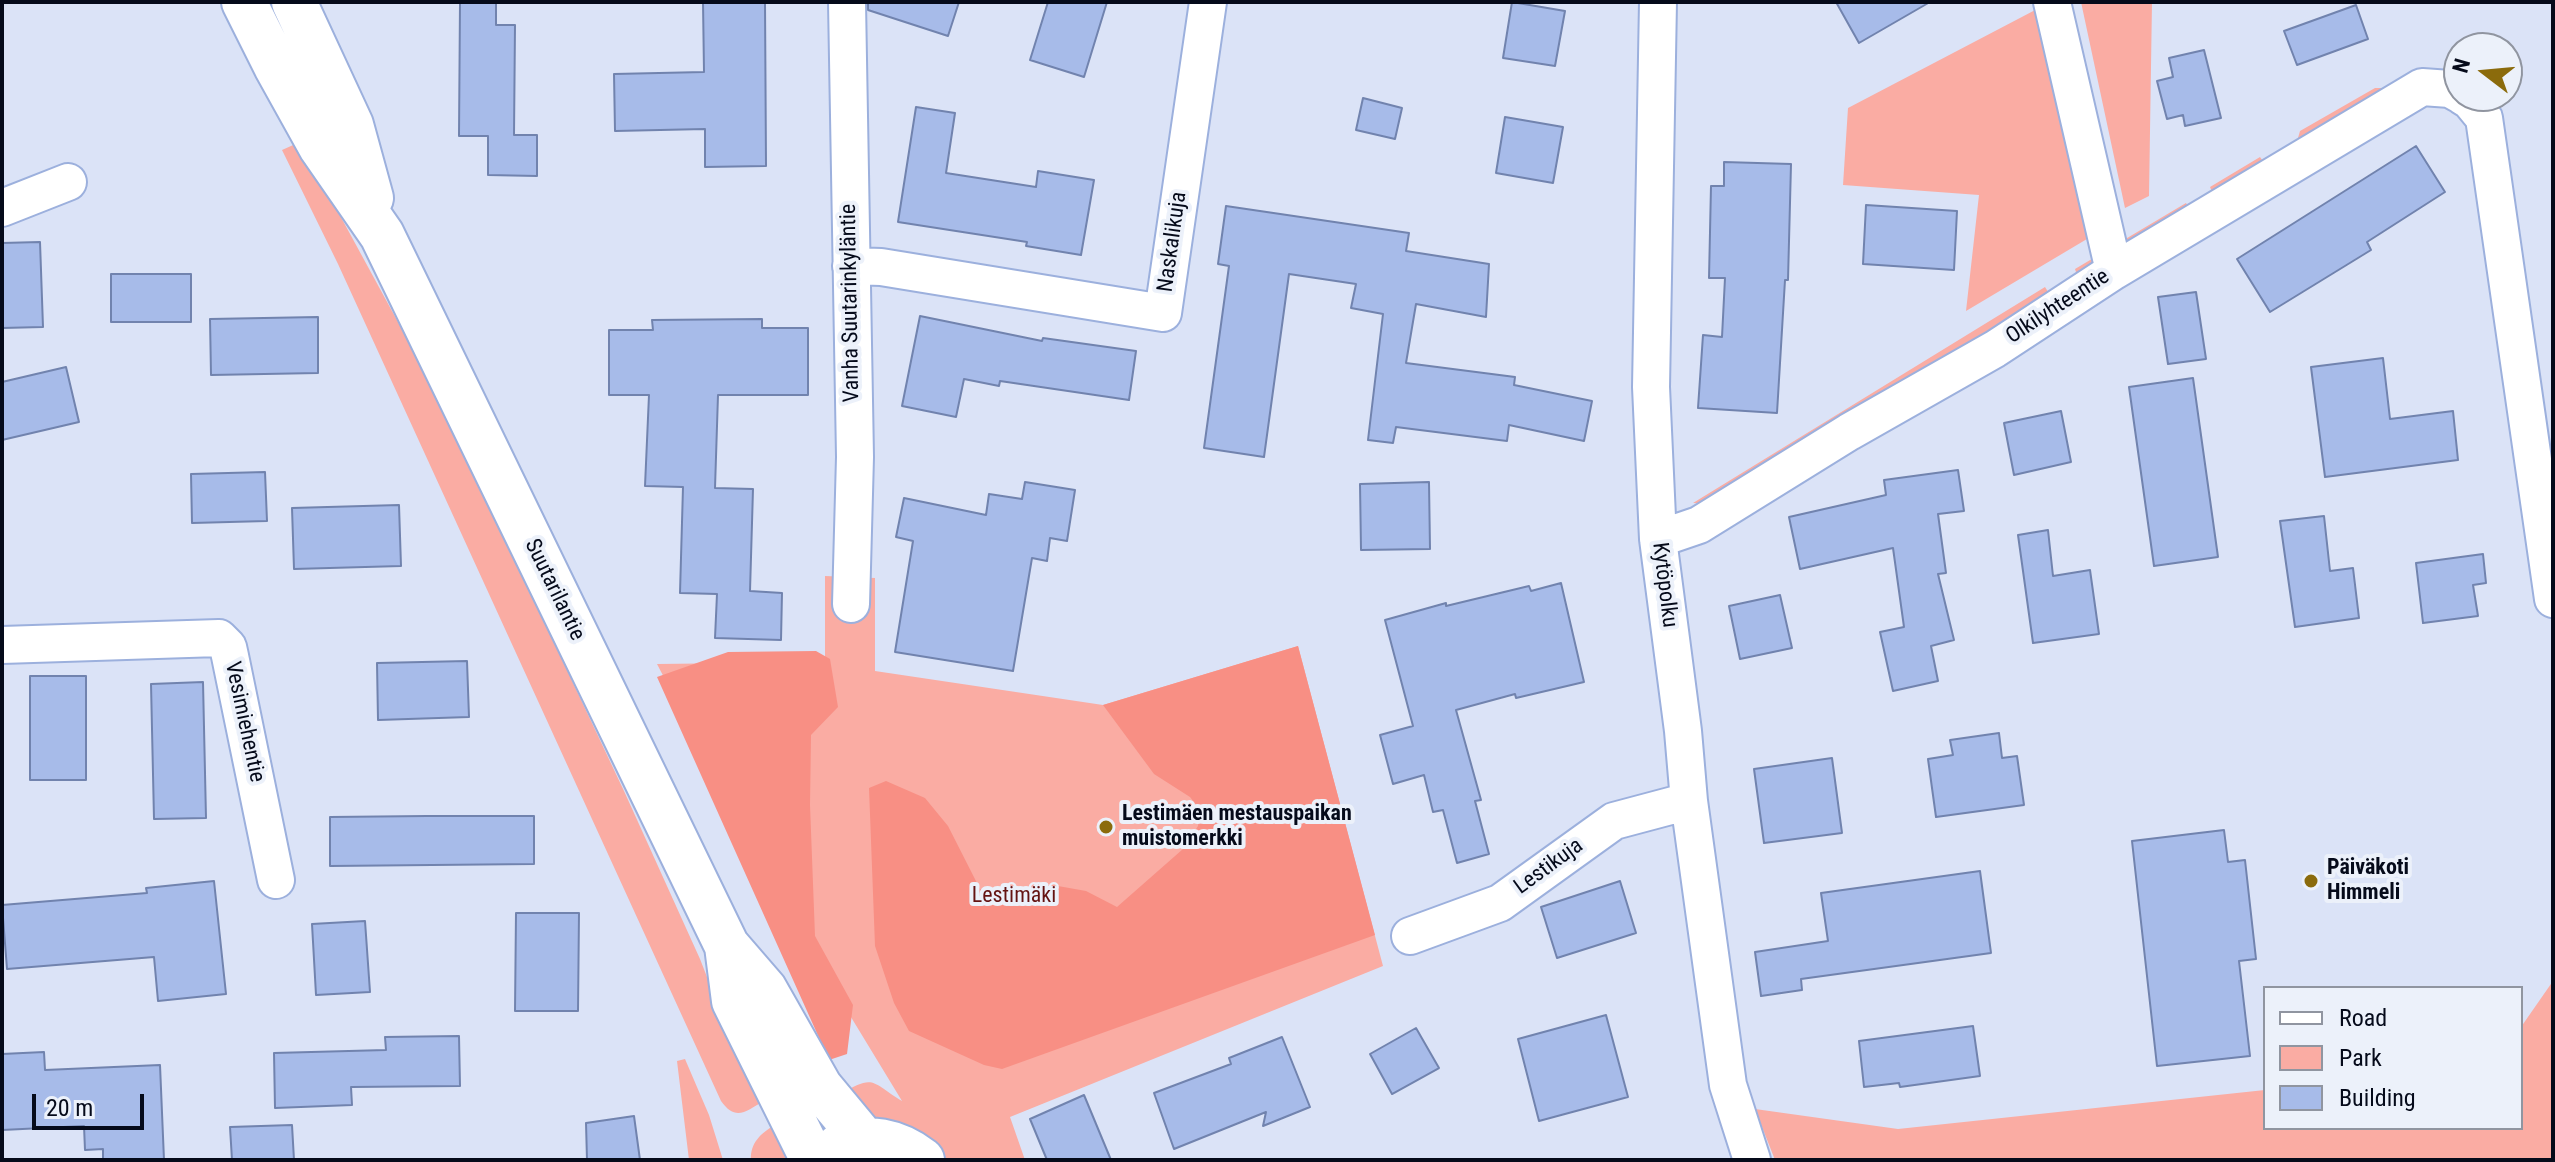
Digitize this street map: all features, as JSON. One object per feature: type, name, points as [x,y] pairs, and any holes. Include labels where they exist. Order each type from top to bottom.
[{"type":"main road","name":"Suutarilantie","points":[[244,2],[321,147],[382,235],[727,946],[765,990],[820,1087],[864,1140]]},
{"type":"main road","name":"Suutarilantie","points":[[294,2],[351,125],[382,235]]},
{"type":"main road","name":"Suutarilantie","points":[[727,946],[734,1001],[813,1160]]},
{"type":"main road","points":[[819,1160],[847,1143],[864,1140],[885,1141],[906,1148],[922,1160]]},
{"type":"street","name":"Vanha Suutarinkyläntie","points":[[847,2],[855,457],[851,604]]},
{"type":"street","name":"Naskalikuja","points":[[851,266],[881,267],[1163,313],[1208,2]]},
{"type":"street","name":"Kytöpolku","points":[[1658,2],[1651,372],[1658,539],[1685,744],[1689,801],[1728,1085],[1752,1160]]},
{"type":"street","points":[[2052,2],[2114,271]]},
{"type":"street","name":"Olkilyhteentie","points":[[1658,539],[1699,525],[1849,432],[1995,349],[2114,271],[2422,87],[2443,88]]},
{"type":"street","name":"Olkilyhteentie","points":[[2479,112],[2484,118],[2553,599]]},
{"type":"street","points":[[2,208],[68,182]]},
{"type":"street","name":"Vesimiehentie","points":[[2,645],[219,638],[228,647],[276,880]]},
{"type":"street","name":"Lestikuja","points":[[1410,936],[1500,903],[1614,821],[1689,801]]},
{"type":"green space","points":[[2081,2],[2152,2],[2149,196],[2125,208]]},
{"type":"green space","points":[[2039,8],[2092,236],[1966,311],[1979,195],[1843,185],[1848,108]]},
{"type":"green space","points":[[2375,88],[2382,88],[2385,93],[2302,145],[2298,138],[2300,131]]},
{"type":"green space","points":[[300,142],[435,390],[624,791],[700,959],[730,1036],[764,1101],[746,1111],[736,1113],[721,1101],[338,264],[282,150]]},
{"type":"green space","points":[[2260,157],[2267,167],[2215,199],[2210,187]]},
{"type":"green space","points":[[2186,203],[2192,213],[2079,281],[2075,269]]},
{"type":"green space","points":[[2045,287],[2052,298],[1710,504],[1693,503]]},
{"type":"green space","name":"Lestimäki","points":[[825,576],[875,578],[875,671],[1103,705],[1298,646],[1383,966],[1010,1117],[1025,1160],[939,1160],[878,1127],[839,1095],[867,1082],[878,1085],[902,1101],[781,902],[657,664],[825,662]]},
{"type":"green space","points":[[1298,646],[1375,935],[1002,1069],[984,1065],[909,1031],[894,1003],[875,946],[869,788],[886,781],[925,798],[948,826],[980,889],[996,895],[1040,885],[1058,886],[1086,891],[1117,907],[1183,849],[1198,826],[1200,810],[1190,797],[1154,774],[1103,705]]},
{"type":"green space","points":[[816,651],[830,659],[838,707],[811,735],[815,936],[853,1005],[847,1054],[829,1060],[657,677],[728,652]]},
{"type":"green space","points":[[2553,981],[2553,1160],[1775,1160],[1755,1109],[1898,1129],[2263,1090],[2263,1130],[2523,1130],[2523,1024]]},
{"type":"green space","points":[[685,1059],[709,1115],[723,1160],[689,1160],[677,1061]]},
{"type":"green space","points":[[775,1125],[786,1146],[788,1160],[751,1160],[757,1139]]},
{"type":"building","points":[[460,2],[496,2],[496,25],[515,25],[514,135],[537,135],[537,176],[488,175],[488,136],[459,136]]},
{"type":"building","points":[[703,2],[765,2],[766,166],[705,167],[705,129],[615,131],[614,74],[704,72]]},
{"type":"building","points":[[868,2],[959,2],[948,36],[868,10]]},
{"type":"building","points":[[1048,2],[1107,2],[1084,77],[1030,60]]},
{"type":"building","points":[[1512,2],[1565,11],[1555,66],[1503,58]]},
{"type":"building","points":[[1836,2],[1930,2],[1859,43]]},
{"type":"building","points":[[2356,5],[2368,39],[2297,65],[2284,31]]},
{"type":"building","points":[[2204,50],[2221,118],[2185,126],[2183,115],[2167,119],[2157,81],[2173,77],[2169,58]]},
{"type":"building","points":[[1363,98],[1402,108],[1395,139],[1356,130]]},
{"type":"building","points":[[916,107],[955,113],[946,173],[1036,187],[1038,171],[1094,180],[1081,255],[1026,246],[1027,242],[898,222]]},
{"type":"building","points":[[1505,117],[1563,127],[1553,183],[1496,173]]},
{"type":"building","points":[[2416,146],[2445,192],[2367,242],[2371,250],[2270,312],[2237,259]]},
{"type":"building","points":[[1724,162],[1791,164],[1788,280],[1785,280],[1777,413],[1698,408],[1703,335],[1722,337],[1725,278],[1709,278],[1711,186],[1724,186]]},
{"type":"building","points":[[1866,205],[1957,211],[1954,270],[1863,264]]},
{"type":"building","points":[[1226,206],[1409,233],[1406,251],[1489,264],[1486,317],[1416,304],[1406,363],[1515,377],[1514,385],[1592,401],[1584,441],[1509,425],[1507,441],[1396,427],[1393,443],[1368,440],[1383,314],[1351,308],[1356,284],[1289,274],[1264,457],[1204,448],[1229,266],[1218,264]]},
{"type":"building","points":[[40,242],[43,327],[2,328],[2,243]]},
{"type":"building","points":[[111,274],[191,274],[191,322],[111,322]]},
{"type":"building","points":[[2196,292],[2206,359],[2168,364],[2158,297]]},
{"type":"building","points":[[920,316],[1042,341],[1043,338],[1136,351],[1129,400],[1000,381],[999,386],[964,379],[956,417],[902,406]]},
{"type":"building","points":[[318,317],[318,373],[211,375],[210,319]]},
{"type":"building","points":[[762,319],[762,328],[808,328],[808,395],[718,395],[715,488],[753,489],[750,591],[782,593],[781,640],[715,638],[717,594],[680,593],[683,487],[645,486],[649,395],[609,395],[609,330],[653,330],[652,320]]},
{"type":"building","points":[[2383,358],[2390,419],[2453,411],[2458,460],[2325,477],[2311,367]]},
{"type":"building","points":[[66,367],[79,422],[2,440],[2,382]]},
{"type":"building","points":[[2193,378],[2218,557],[2154,566],[2129,387]]},
{"type":"building","points":[[2061,411],[2071,462],[2014,475],[2004,423]]},
{"type":"building","points":[[1958,470],[1964,511],[1938,514],[1946,573],[1938,574],[1954,640],[1931,646],[1938,681],[1893,691],[1880,632],[1904,627],[1893,548],[1800,569],[1789,517],[1886,495],[1884,480]]},
{"type":"building","points":[[265,472],[267,521],[192,523],[191,474]]},
{"type":"building","points":[[1025,482],[1075,490],[1067,541],[1050,538],[1047,561],[1032,558],[1013,671],[895,652],[913,541],[896,537],[904,498],[986,515],[989,494],[1022,499]]},
{"type":"building","points":[[1429,482],[1430,549],[1361,550],[1360,484]]},
{"type":"building","points":[[399,505],[401,566],[294,569],[292,508]]},
{"type":"building","points":[[2324,516],[2330,571],[2353,568],[2359,618],[2295,627],[2280,521]]},
{"type":"building","points":[[2048,530],[2053,576],[2090,570],[2099,634],[2033,643],[2018,535]]},
{"type":"building","points":[[2483,554],[2486,583],[2473,585],[2478,616],[2423,623],[2416,563]]},
{"type":"building","points":[[1561,583],[1584,682],[1516,698],[1515,694],[1456,710],[1481,800],[1475,801],[1489,854],[1457,863],[1443,810],[1433,812],[1424,775],[1393,784],[1380,735],[1413,726],[1385,620],[1446,603],[1446,606],[1529,586],[1531,591]]},
{"type":"building","points":[[1780,595],[1792,648],[1740,659],[1729,606]]},
{"type":"building","points":[[467,661],[469,717],[378,720],[377,663]]},
{"type":"building","points":[[30,676],[86,676],[86,780],[30,780]]},
{"type":"building","points":[[203,682],[206,818],[154,819],[151,684]]},
{"type":"building","points":[[1999,733],[2002,758],[2017,756],[2024,805],[1936,817],[1928,759],[1953,755],[1950,740]]},
{"type":"building","points":[[1832,758],[1842,833],[1764,843],[1754,769]]},
{"type":"building","points":[[534,816],[534,864],[330,866],[330,817]]},
{"type":"building","points":[[2224,830],[2228,862],[2245,860],[2256,959],[2239,961],[2250,1056],[2157,1066],[2132,841]]},
{"type":"building","points":[[1980,871],[1991,953],[1801,979],[1802,990],[1761,996],[1755,952],[1828,941],[1821,893]]},
{"type":"building","points":[[214,881],[226,994],[158,1001],[154,957],[7,969],[2,905],[147,893],[146,888]]},
{"type":"building","points":[[1620,881],[1636,933],[1557,958],[1541,907]]},
{"type":"building","points":[[516,913],[579,913],[578,1011],[515,1011]]},
{"type":"building","points":[[365,921],[370,992],[316,995],[312,924]]},
{"type":"building","points":[[1606,1015],[1628,1097],[1539,1121],[1518,1039]]},
{"type":"building","points":[[1973,1026],[1980,1076],[1900,1087],[1899,1083],[1864,1087],[1859,1041]]},
{"type":"building","points":[[1416,1028],[1439,1068],[1392,1094],[1370,1054]]},
{"type":"building","points":[[459,1036],[460,1086],[351,1087],[352,1105],[275,1108],[274,1053],[386,1050],[385,1037]]},
{"type":"building","points":[[1282,1037],[1310,1107],[1263,1126],[1266,1112],[1174,1149],[1154,1093],[1231,1064],[1229,1058]]},
{"type":"building","points":[[44,1052],[45,1070],[160,1065],[164,1160],[103,1160],[103,1149],[85,1150],[84,1126],[2,1130],[2,1054]]},
{"type":"building","points":[[1084,1095],[1111,1160],[1047,1160],[1030,1119]]},
{"type":"building","points":[[634,1116],[640,1160],[587,1160],[586,1123]]},
{"type":"building","points":[[292,1125],[294,1160],[232,1160],[230,1127]]},
{"type":"place","name":"Lestimäen mestauspaikan muistomerkki","points":[[1106,827]]},
{"type":"place","name":"Päiväkoti Himmeli","points":[[2311,881]]}]
